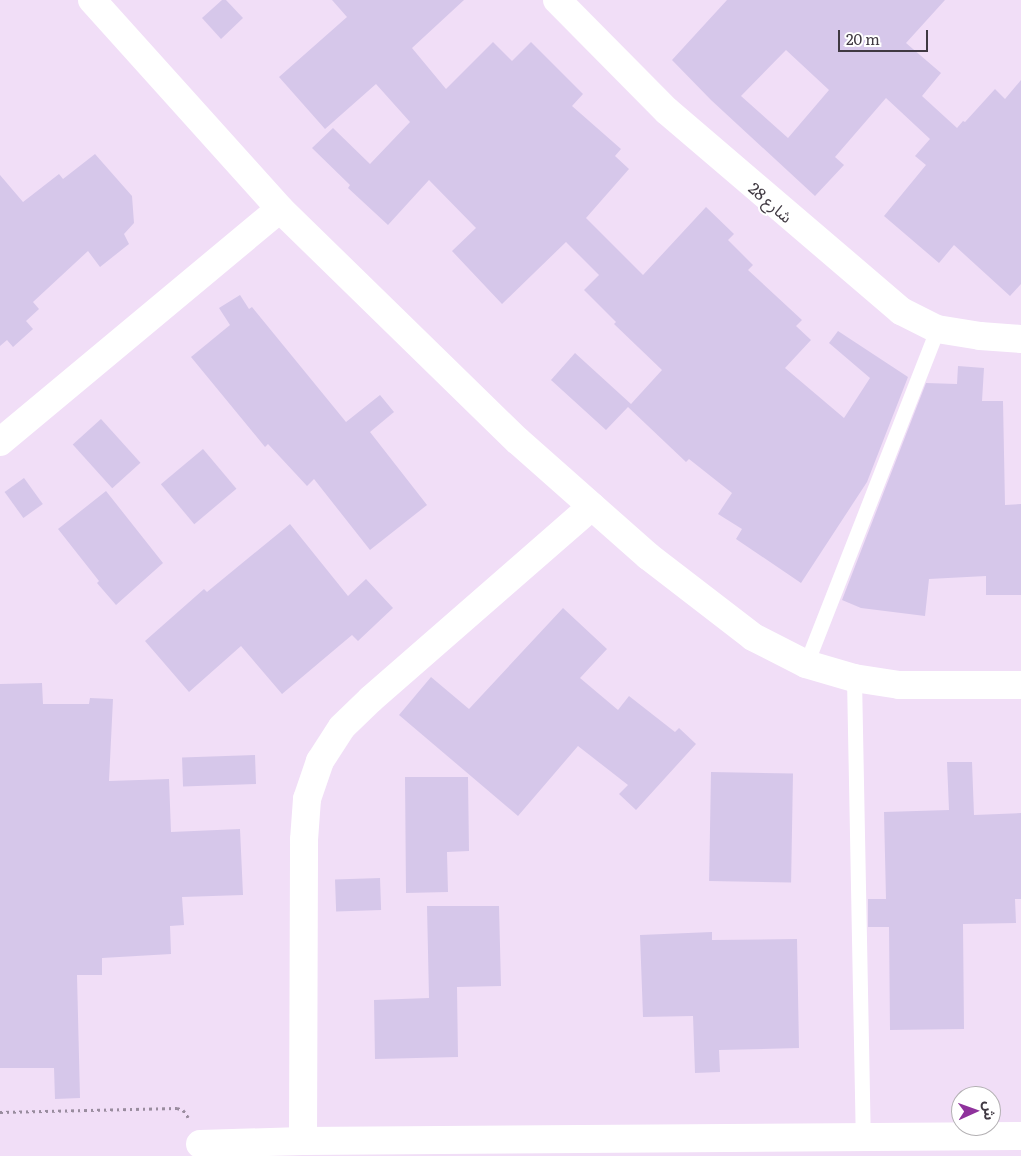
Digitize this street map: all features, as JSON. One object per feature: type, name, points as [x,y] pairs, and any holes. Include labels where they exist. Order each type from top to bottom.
[{"type":"street","points":[[92,0],[280,209],[518,441],[648,556],[745,631],[806,664],[854,678],[899,685],[1021,685]]},
{"type":"street","name":"شارع 28","points":[[557,0],[660,104],[724,163],[894,306],[937,329],[980,336],[1021,339]]},
{"type":"street","points":[[0,442],[280,209]]},
{"type":"street","points":[[303,1141],[304,840],[307,799],[320,761],[342,727],[371,699],[592,506]]},
{"type":"street","points":[[200,1144],[303,1141],[1021,1136]]},
{"type":"lane","points":[[806,664],[937,329]]},
{"type":"lane","points":[[854,678],[863,1138]]},
{"type":"path","points":[[0,1112],[177,1108],[186,1113],[190,1138],[200,1144]]},
{"type":"building","points":[[222,0],[226,0],[243,18],[221,39],[202,18]]},
{"type":"building","points":[[332,0],[464,0],[412,48],[446,89],[493,42],[512,61],[531,42],[583,94],[572,106],[621,149],[615,156],[629,169],[586,218],[643,275],[706,207],[734,234],[728,240],[753,265],[748,270],[802,320],[796,326],[811,340],[785,368],[844,418],[870,378],[829,343],[838,331],[908,377],[867,482],[801,583],[736,539],[742,529],[718,514],[732,493],[689,459],[686,462],[628,407],[606,430],[551,380],[575,353],[631,404],[662,370],[614,324],[616,322],[584,290],[599,275],[566,242],[502,304],[452,251],[476,228],[429,180],[388,225],[348,188],[350,185],[312,148],[333,128],[370,164],[410,122],[376,84],[325,129],[279,77],[347,17]]},
{"type":"building","points":[[727,0],[945,0],[906,43],[941,73],[922,96],[957,128],[963,121],[965,122],[995,89],[1005,99],[1021,80],[1021,284],[1010,296],[954,245],[939,263],[884,216],[926,165],[915,156],[930,139],[886,98],[835,157],[844,165],[815,196],[711,100],[672,60]],"holes":[[[786,50],[829,90],[788,138],[741,96]]]},
{"type":"building","points":[[95,154],[132,196],[134,223],[124,234],[129,244],[100,267],[88,251],[33,302],[39,309],[26,321],[33,329],[13,347],[7,340],[0,346],[0,175],[23,202],[59,174],[63,179]]},
{"type":"building","points":[[240,295],[249,309],[252,307],[346,422],[380,395],[394,412],[370,432],[427,505],[370,550],[314,479],[307,486],[268,444],[265,447],[191,357],[230,325],[219,308]]},
{"type":"building","points":[[958,366],[984,368],[982,401],[1003,401],[1005,505],[1021,504],[1021,595],[986,595],[986,576],[929,579],[925,616],[861,608],[842,600],[926,383],[957,384]]},
{"type":"building","points":[[101,419],[140,463],[112,488],[73,444]]},
{"type":"building","points":[[203,449],[236,489],[194,524],[161,484]]},
{"type":"building","points":[[24,478],[43,504],[23,518],[5,492]]},
{"type":"building","points":[[106,491],[163,563],[116,605],[97,583],[99,581],[58,529]]},
{"type":"building","points":[[290,524],[348,596],[366,579],[393,608],[358,641],[352,635],[282,694],[241,646],[189,692],[145,641],[204,589],[207,592]]},
{"type":"building","points":[[563,608],[607,649],[580,678],[618,710],[629,696],[675,732],[679,728],[696,744],[636,810],[619,794],[628,785],[578,746],[518,816],[399,715],[431,677],[469,709]]},
{"type":"building","points":[[42,683],[43,704],[89,704],[90,698],[113,699],[109,781],[169,779],[171,832],[240,829],[243,895],[182,897],[184,925],[170,926],[171,954],[102,958],[102,975],[77,975],[80,1098],[55,1099],[54,1068],[0,1068],[0,684]]},
{"type":"building","points":[[255,755],[256,784],[183,787],[182,758]]},
{"type":"building","points":[[947,762],[972,762],[974,815],[1021,813],[1021,899],[1015,899],[1016,923],[963,924],[964,1029],[890,1030],[889,927],[868,927],[868,899],[886,899],[884,812],[949,810]]},
{"type":"building","points":[[711,772],[793,773],[791,882],[709,881]]},
{"type":"building","points":[[405,777],[468,777],[469,851],[447,852],[448,892],[406,893]]},
{"type":"building","points":[[380,878],[381,910],[336,912],[335,880]]},
{"type":"building","points":[[427,906],[499,906],[501,986],[457,987],[458,1057],[375,1059],[374,1000],[429,998]]},
{"type":"building","points":[[712,932],[712,940],[797,939],[799,1048],[719,1050],[720,1072],[695,1073],[693,1016],[643,1017],[640,935]]}]
